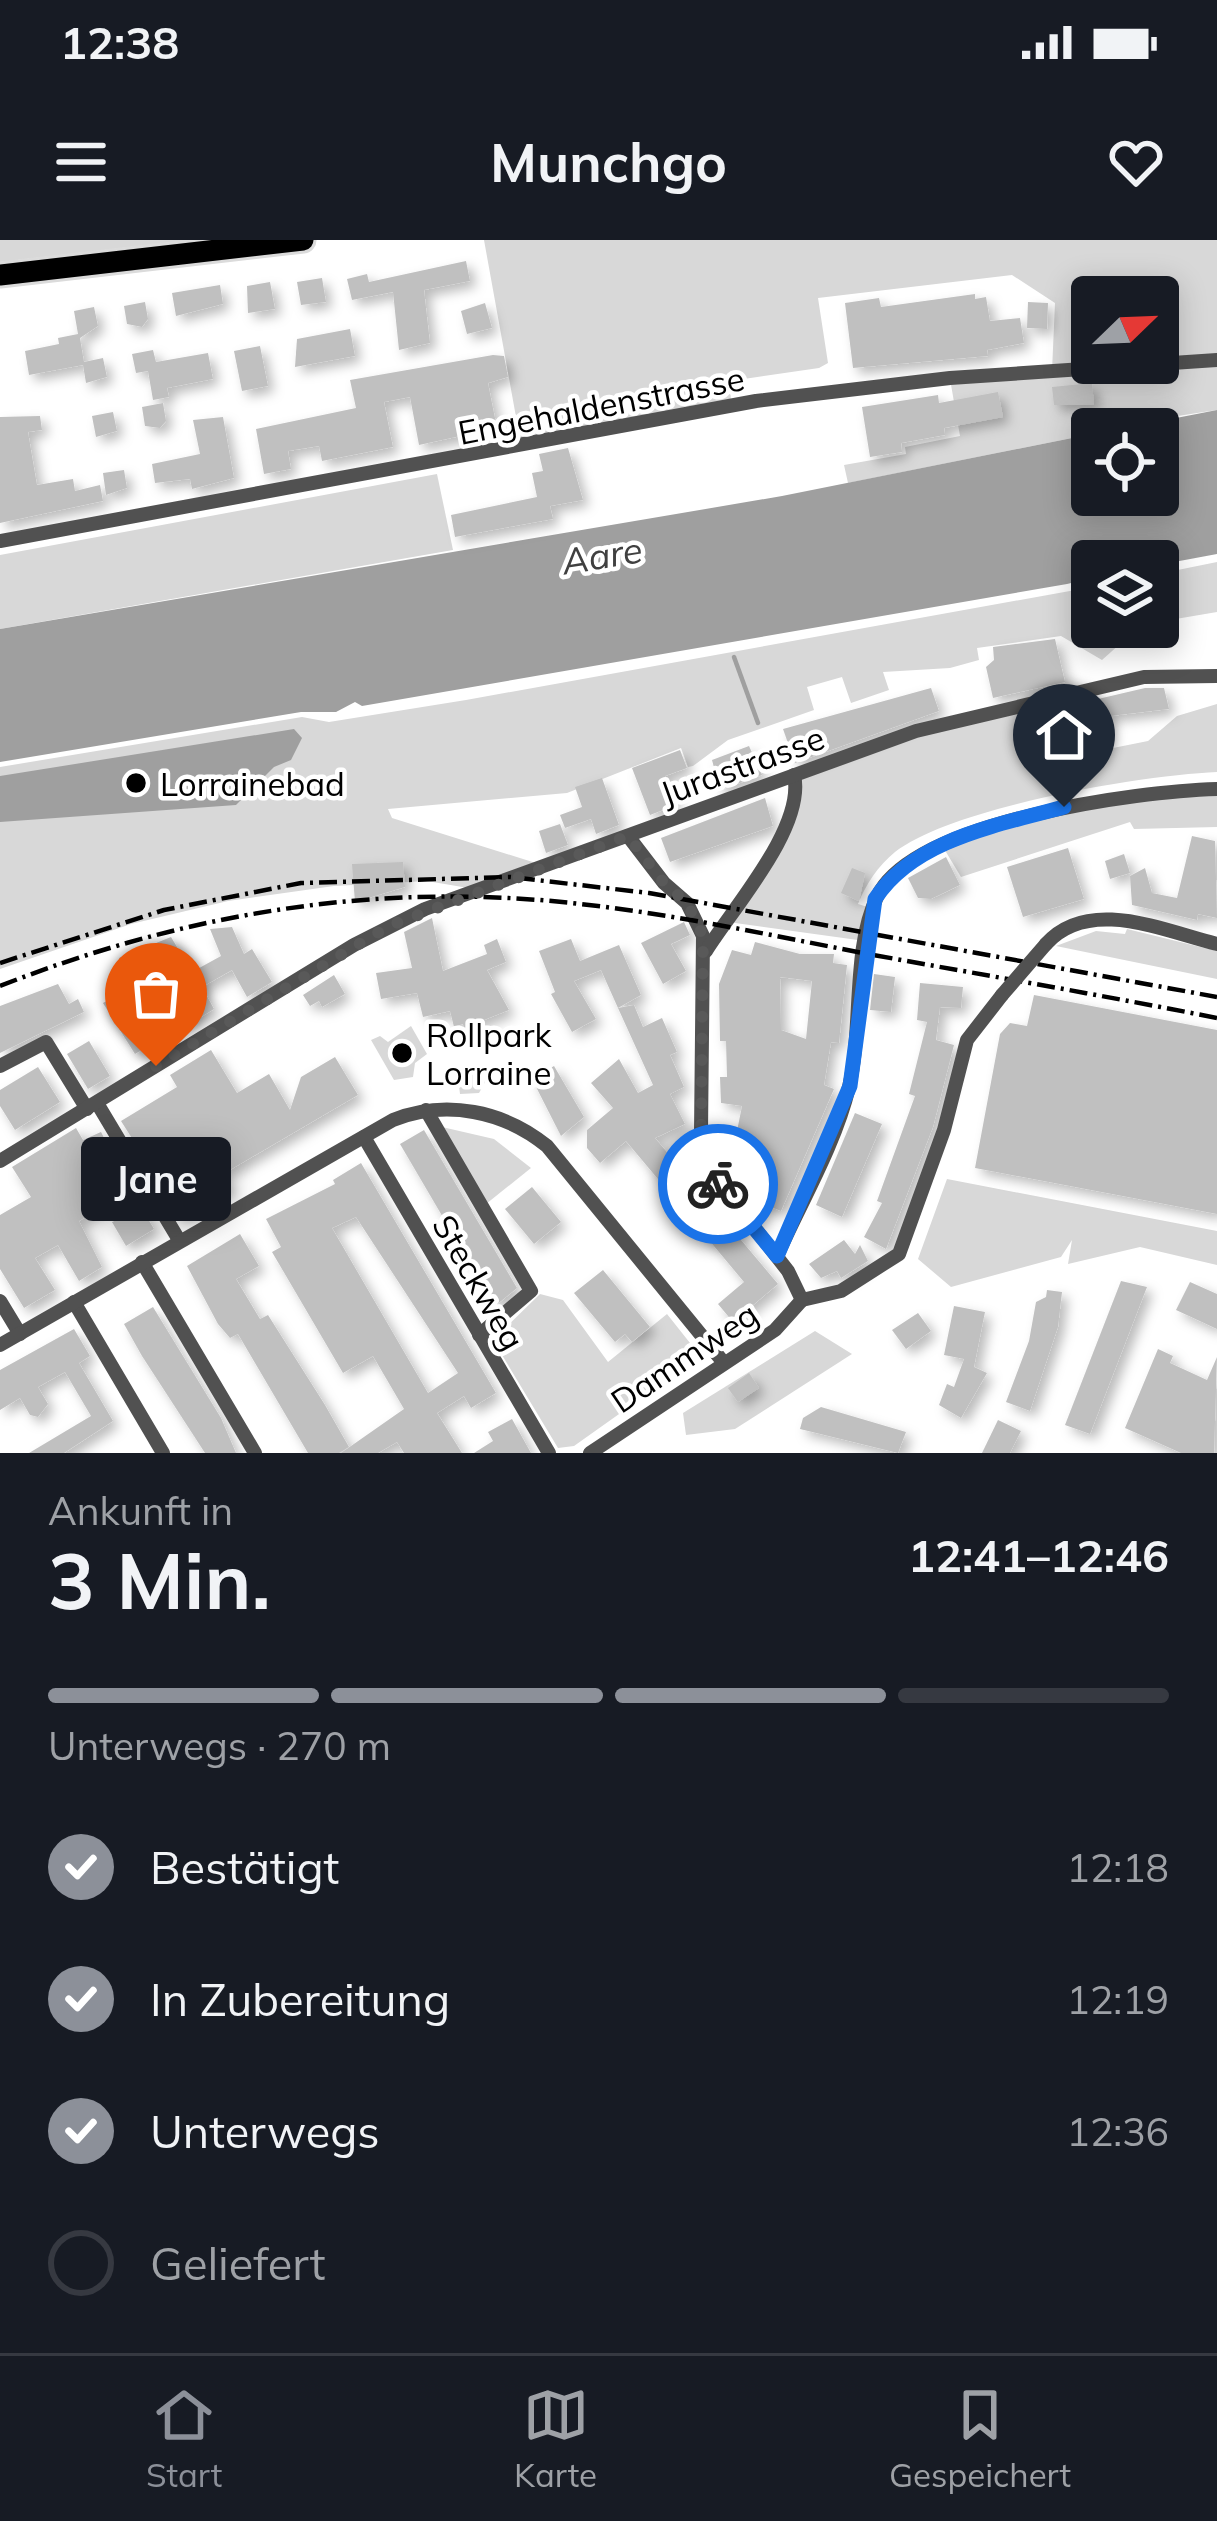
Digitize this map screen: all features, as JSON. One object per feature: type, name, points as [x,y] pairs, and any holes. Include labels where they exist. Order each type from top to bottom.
[{"type":"main road","points":[[0,275],[303,240]]},
{"type":"street","name":"Engehaldenstrasse","points":[[0,541],[756,401],[950,378],[1217,360]]},
{"type":"street","name":"Jurastrasse","points":[[0,1161],[389,926],[916,730],[1072,690],[1162,675],[1217,676]]},
{"type":"street","points":[[794,775],[794,795],[771,856],[706,951],[699,980],[704,1156],[718,1185],[777,1256],[802,1300],[841,1291],[899,1254],[944,1130],[967,1040],[1065,927],[1103,918],[1217,944]]},
{"type":"street","points":[[777,1256],[850,1086],[872,915],[890,876],[925,853],[1046,812],[1142,794],[1217,789]]},
{"type":"street","points":[[628,836],[664,883],[687,903],[706,951]]},
{"type":"street","points":[[0,1066],[46,1042],[179,1240]]},
{"type":"street","points":[[426,1111],[531,1291],[479,1335]]},
{"type":"street","points":[[0,1345],[364,1137],[426,1111],[482,1113],[537,1137],[705,1333],[724,1364]]},
{"type":"street","name":"Steckweg","points":[[364,1137],[549,1453]]},
{"type":"street","points":[[142,1262],[255,1453]]},
{"type":"street","points":[[0,1300],[20,1334]]},
{"type":"street","name":"Dammweg","points":[[590,1453],[786,1322],[802,1300]]},
{"type":"street","points":[[74,1302],[163,1453]]},
{"type":"shaded area","points":[[0,240],[191,240],[0,262]]},
{"type":"shaded area","points":[[484,240],[1217,240],[1217,410],[1179,416],[1179,408],[1071,408],[1071,438],[848,483],[844,465],[906,454],[905,447],[960,436],[950,379],[1052,371],[1055,303],[1012,275],[818,298],[828,363],[737,380],[730,386],[731,401],[520,439]]},
{"type":"shaded area","points":[[437,474],[453,550],[0,629],[0,555]]},
{"type":"shaded area","points":[[1217,562],[1217,612],[1179,618],[1179,570]]},
{"type":"shaded area","points":[[1071,591],[1071,642],[1061,636],[977,648],[979,660],[950,668],[883,672],[889,690],[851,703],[842,677],[807,687],[814,710],[728,740],[693,766],[688,767],[681,748],[567,793],[388,809],[392,818],[539,864],[474,889],[427,881],[334,886],[228,901],[131,924],[0,969],[0,767],[302,717],[329,722]]},
{"type":"shaded area","points":[[1082,648],[1115,648],[1102,660]]},
{"type":"shaded area","points":[[1073,692],[1088,753],[1148,741],[1177,716],[1217,704],[1217,772],[1050,796],[922,836],[889,857],[865,889],[858,904],[871,908],[865,941],[728,922],[772,857],[795,775],[867,748]]},
{"type":"shaded area","points":[[1217,790],[1217,827],[1134,829],[1130,822],[961,877],[943,847],[1064,808]]},
{"type":"shaded area","points":[[1127,929],[1217,951],[1217,979],[1056,946],[1096,931],[1125,934]]},
{"type":"shaded area","name":"Rollpark Lorraine","points":[[411,1026],[427,1054],[415,1063],[413,1077],[394,1080],[371,1040],[380,1036],[388,1042]]},
{"type":"shaded area","points":[[494,1066],[479,1093],[460,1094],[457,1070]]},
{"type":"shaded area","points":[[442,1127],[494,1139],[531,1168],[486,1204]]},
{"type":"shaded area","points":[[947,1179],[1217,1231],[1217,1265],[1140,1247],[1068,1264],[1072,1240],[1061,1257],[951,1287],[918,1259]]},
{"type":"shaded area","points":[[540,1294],[563,1300],[608,1362],[667,1314],[690,1343],[691,1363],[574,1446],[558,1448],[493,1340]]},
{"type":"shaded area","points":[[815,1331],[852,1354],[735,1429],[686,1435],[683,1413]]},
{"type":"water","name":"Aare","points":[[1217,410],[1217,554],[1179,561],[1179,540],[1071,540],[1071,583],[1067,584],[362,706],[355,702],[336,712],[301,712],[0,762],[0,629],[782,496],[1071,438],[1071,516],[1179,516],[1179,417]]},
{"type":"water","points":[[294,729],[302,738],[291,760],[274,767],[236,805],[0,822],[0,776]]},
{"type":"building","points":[[466,261],[470,281],[424,290],[430,343],[399,350],[393,292],[352,300],[347,279],[367,274],[369,282]]},
{"type":"building","points":[[322,278],[326,302],[301,305],[297,282]]},
{"type":"building","points":[[270,282],[275,309],[248,313],[247,286]]},
{"type":"building","points":[[220,285],[223,304],[176,316],[172,293]]},
{"type":"building","points":[[975,294],[975,299],[986,297],[990,321],[1020,318],[1024,343],[987,350],[988,356],[853,368],[845,303],[879,298],[881,307]]},
{"type":"building","points":[[145,302],[148,319],[142,327],[127,324],[124,306]]},
{"type":"building","points":[[1028,302],[1048,303],[1047,329],[1027,328]]},
{"type":"building","points":[[485,303],[492,328],[467,334],[461,311]]},
{"type":"building","points":[[94,307],[98,326],[80,338],[84,362],[103,358],[107,377],[86,383],[83,365],[29,375],[25,351],[59,344],[58,338],[78,334],[74,311]]},
{"type":"building","points":[[350,329],[355,356],[295,367],[297,339]]},
{"type":"building","points":[[260,346],[268,386],[242,391],[234,351]]},
{"type":"building","points":[[153,350],[156,362],[208,353],[213,379],[167,388],[169,397],[153,400],[148,371],[136,373],[132,354]]},
{"type":"building","points":[[504,356],[508,377],[488,383],[497,428],[419,445],[410,397],[384,402],[393,447],[322,461],[319,446],[288,451],[291,469],[264,474],[256,429],[356,408],[350,380]]},
{"type":"building","points":[[1092,384],[1094,405],[1054,405],[1052,387]]},
{"type":"building","points":[[998,392],[1003,417],[944,428],[945,435],[901,443],[902,452],[870,457],[862,407],[938,395],[939,403]]},
{"type":"building","points":[[163,403],[166,421],[160,428],[145,426],[142,407]]},
{"type":"building","points":[[113,412],[117,431],[96,437],[92,416]]},
{"type":"building","points":[[40,416],[42,430],[28,432],[37,485],[73,479],[75,491],[100,485],[103,501],[0,523],[0,417]]},
{"type":"building","points":[[223,417],[234,478],[192,489],[190,479],[155,483],[152,464],[200,454],[193,420]]},
{"type":"building","points":[[568,448],[583,500],[550,506],[553,519],[455,537],[451,515],[537,497],[532,473],[543,471],[539,454]]},
{"type":"building","points":[[124,470],[127,488],[106,495],[103,473]]},
{"type":"building","points":[[1055,639],[1065,682],[993,698],[986,667],[994,660],[993,647]]},
{"type":"building","points":[[931,688],[939,711],[795,763],[783,729]]},
{"type":"building","points":[[1164,688],[1169,709],[1102,717],[1098,699]]},
{"type":"building","points":[[749,746],[762,775],[720,790],[712,760]]},
{"type":"building","points":[[680,750],[687,768],[665,776],[676,805],[650,815],[632,768]]},
{"type":"building","points":[[602,778],[619,825],[596,834],[591,819],[565,828],[560,815],[582,807],[575,787]]},
{"type":"building","points":[[765,798],[773,826],[670,862],[661,838]]},
{"type":"building","points":[[560,824],[568,845],[546,853],[539,831]]},
{"type":"building","points":[[1192,836],[1215,841],[1217,918],[1198,914],[1197,920],[1132,905],[1130,876],[1145,868],[1152,893],[1177,898]]},
{"type":"building","points":[[1068,848],[1084,899],[1023,917],[1007,867]]},
{"type":"building","points":[[1124,854],[1130,873],[1110,879],[1105,861]]},
{"type":"building","points":[[946,857],[960,885],[931,899],[918,898],[908,878]]},
{"type":"building","points":[[403,862],[405,887],[355,902],[352,864]]},
{"type":"building","points":[[852,868],[865,873],[859,901],[841,893]]},
{"type":"building","points":[[432,918],[443,971],[487,954],[484,945],[497,939],[506,962],[487,970],[509,1010],[464,1028],[463,1024],[454,1027],[450,1011],[423,1017],[417,993],[381,999],[376,973],[412,968],[404,932]]},
{"type":"building","points":[[684,922],[690,935],[671,944],[686,971],[663,984],[641,943]]},
{"type":"building","points":[[232,927],[244,954],[252,949],[272,982],[247,997],[232,970],[202,987],[214,1009],[188,1025],[155,972],[134,985],[119,958],[171,937],[192,972],[221,956],[210,929]]},
{"type":"building","points":[[571,939],[580,961],[619,945],[641,995],[618,1008],[601,970],[574,981],[596,1019],[572,1032],[551,994],[555,992],[539,951]]},
{"type":"building","points":[[755,942],[800,954],[834,954],[833,963],[847,965],[839,1043],[831,1042],[824,1085],[834,1089],[781,1211],[756,1201],[761,1188],[730,1166],[742,1106],[721,1103],[720,1077],[727,1077],[726,1041],[720,1041],[719,984],[732,950],[751,955]],"holes":[[[780,977],[812,981],[806,1039],[781,1030]]]},
{"type":"building","points":[[874,974],[895,977],[891,1012],[870,1010]]},
{"type":"building","points":[[334,975],[345,994],[322,1007],[319,1001],[310,1006],[303,995]]},
{"type":"building","points":[[920,983],[963,987],[961,1008],[940,1007],[936,1040],[954,1045],[933,1127],[886,1249],[864,1237],[882,1203],[877,1201],[915,1096],[909,1094],[927,1022],[917,1020]]},
{"type":"building","points":[[58,984],[69,1004],[78,999],[84,1012],[0,1053],[0,1006]]},
{"type":"building","points":[[128,989],[158,1040],[135,1054],[103,1003]]},
{"type":"building","points":[[1034,995],[1217,1030],[1217,1214],[975,1168],[1000,1034],[1010,1023],[1027,1026]]},
{"type":"building","points":[[634,1005],[643,1027],[662,1018],[677,1052],[670,1055],[684,1087],[670,1094],[685,1124],[655,1138],[778,1284],[733,1322],[718,1304],[744,1282],[663,1185],[626,1141],[600,1163],[587,1148],[587,1130],[613,1108],[591,1083],[619,1059],[638,1093],[653,1085],[618,1008]]},
{"type":"building","points":[[89,1041],[110,1076],[88,1089],[67,1054]]},
{"type":"building","points":[[211,1050],[237,1093],[269,1074],[290,1110],[301,1077],[335,1057],[358,1095],[223,1174],[231,1188],[180,1218],[169,1198],[195,1183],[182,1161],[156,1176],[121,1121],[177,1087],[170,1075]]},
{"type":"building","points":[[554,1066],[584,1117],[561,1136],[532,1079]]},
{"type":"building","points":[[38,1067],[60,1102],[15,1130],[0,1106],[0,1090]]},
{"type":"building","points":[[855,1113],[882,1124],[842,1217],[816,1205]]},
{"type":"building","points":[[76,1128],[83,1140],[101,1132],[131,1190],[79,1221],[102,1267],[79,1281],[58,1245],[35,1258],[55,1290],[24,1308],[0,1269],[0,1215],[31,1197],[12,1167]]},
{"type":"building","points":[[424,1130],[517,1288],[495,1306],[400,1144]]},
{"type":"building","points":[[361,1163],[496,1393],[471,1408],[464,1396],[437,1413],[462,1453],[404,1453],[397,1442],[378,1453],[341,1453],[404,1409],[373,1356],[343,1373],[272,1252],[281,1247],[266,1219],[335,1184],[333,1180]],"holes":[[[356,1217],[458,1373],[428,1393],[332,1228]]]},
{"type":"building","points":[[532,1187],[561,1222],[534,1244],[505,1209]]},
{"type":"building","points":[[142,1209],[154,1229],[126,1246],[112,1222]]},
{"type":"building","points":[[240,1234],[259,1266],[236,1279],[260,1319],[268,1315],[325,1405],[349,1447],[339,1453],[308,1453],[238,1334],[230,1338],[218,1324],[187,1266]]},
{"type":"building","points":[[844,1240],[855,1254],[860,1245],[868,1261],[841,1278],[837,1271],[821,1278],[809,1264]]},
{"type":"building","points":[[603,1270],[650,1327],[632,1342],[625,1334],[615,1342],[574,1293]]},
{"type":"building","points":[[1121,1281],[1147,1287],[1090,1434],[1065,1425]]},
{"type":"building","points":[[1190,1282],[1217,1294],[1217,1329],[1176,1310]]},
{"type":"building","points":[[1047,1290],[1062,1292],[1058,1327],[1030,1411],[1006,1402],[1029,1341],[1036,1302],[1046,1297]]},
{"type":"building","points":[[954,1306],[985,1312],[974,1367],[987,1373],[961,1418],[939,1405],[947,1384],[954,1387],[964,1359],[944,1355]]},
{"type":"building","points":[[153,1307],[221,1418],[236,1453],[205,1453],[142,1356],[124,1324]]},
{"type":"building","points":[[918,1313],[931,1331],[906,1349],[892,1330]]},
{"type":"building","points":[[74,1329],[90,1356],[79,1363],[113,1421],[64,1453],[29,1453],[91,1416],[65,1372],[38,1387],[48,1404],[38,1417],[30,1415],[20,1398],[0,1410],[0,1370]]},
{"type":"building","points":[[1158,1349],[1173,1356],[1170,1363],[1207,1380],[1217,1357],[1214,1453],[1181,1453],[1125,1428]]},
{"type":"building","points":[[749,1373],[759,1388],[738,1402],[728,1388]]},
{"type":"building","points":[[821,1407],[906,1432],[898,1453],[800,1429],[803,1418]]},
{"type":"building","points":[[512,1419],[531,1453],[474,1453],[493,1441],[488,1432]]},
{"type":"building","points":[[998,1420],[1021,1431],[1010,1453],[982,1453]]},
{"type":"waterway","points":[[734,657],[758,723]]},
{"type":"railway","points":[[0,963],[164,910],[301,883],[510,877],[649,893],[1217,997]]},
{"type":"railway","points":[[0,986],[123,944],[249,915],[377,899],[508,898],[688,920],[1217,1018]]},
{"type":"way so far","points":[[156,1066],[389,926],[628,836],[700,924],[706,951],[699,980],[701,1133],[704,1156],[718,1184]]},
{"type":"place","name":"Lorrainebad","points":[[136,783]]},
{"type":"place","name":"Rollpark Lorraine","points":[[402,1053]]},
{"type":"place","name":"Jane","points":[[156,1066]]},
{"type":"route","points":[[718,1184],[777,1256],[850,1086],[875,899],[890,876],[925,853],[1064,807]]}]
